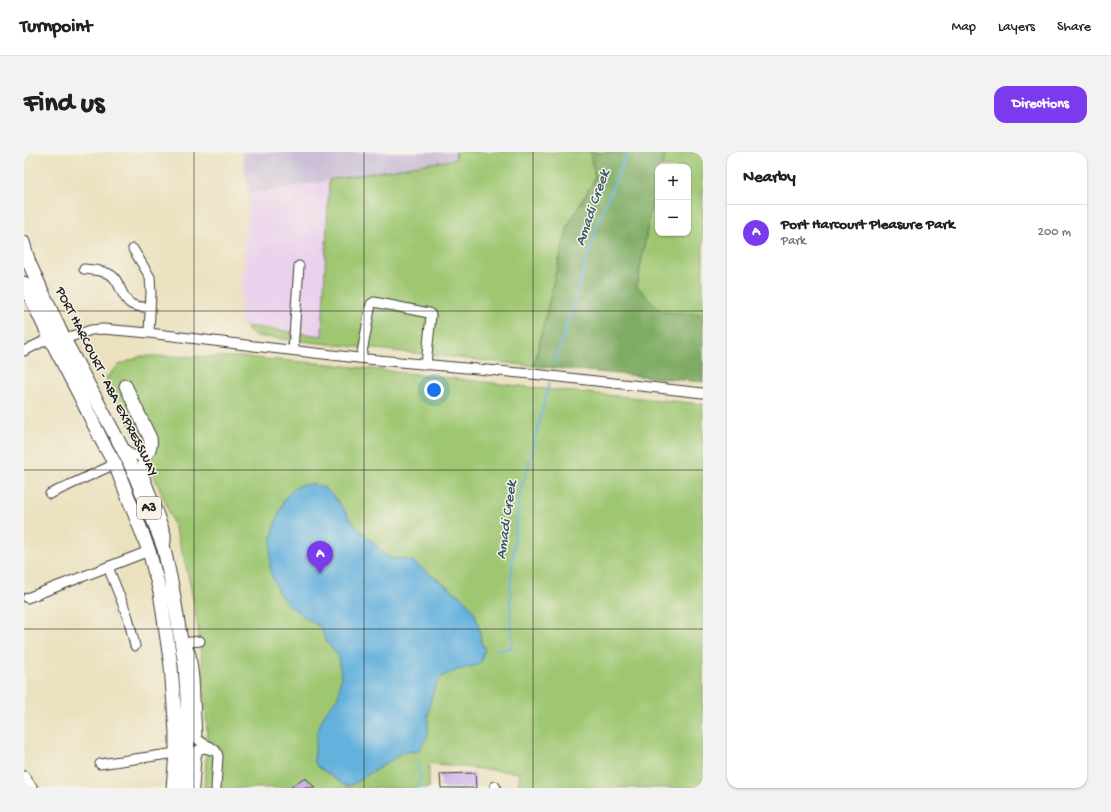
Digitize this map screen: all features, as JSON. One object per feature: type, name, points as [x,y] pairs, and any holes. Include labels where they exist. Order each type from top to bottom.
[{"type":"highway","name":"PORT HARCOURT - ABA EXPRESSWAY","points":[[24,252],[64,339],[122,446],[142,491],[164,551],[172,586],[185,665],[188,739],[186,788]]},
{"type":"highway","name":"PORT HARCOURT - ABA EXPRESSWAY","points":[[26,291],[114,464],[148,551],[160,592],[171,666],[176,733],[173,788]]},
{"type":"main road","points":[[24,242],[32,268]]},
{"type":"street","points":[[133,248],[150,277],[149,333]]},
{"type":"street","points":[[293,350],[299,266]]},
{"type":"street","points":[[84,269],[110,274],[125,298],[132,304],[150,308]]},
{"type":"street","points":[[361,358],[371,304],[374,302],[429,313],[431,315],[426,365]]},
{"type":"street","points":[[64,339],[91,330],[103,329],[426,365],[542,375],[703,393]]},
{"type":"street","points":[[24,351],[50,338]]},
{"type":"street","points":[[122,446],[130,454],[138,456],[146,451],[150,443],[124,386],[125,384],[127,385],[152,438],[152,449],[142,462],[141,466],[166,534],[164,551]]},
{"type":"street","points":[[50,494],[114,464]]},
{"type":"street","points":[[27,598],[148,551]]},
{"type":"street","points":[[108,567],[128,617],[135,646]]},
{"type":"street","points":[[182,643],[200,641]]},
{"type":"street","points":[[182,643],[187,647],[191,654],[194,678],[197,738],[202,743],[213,747],[217,751],[218,756],[215,788]]},
{"type":"street","points":[[194,788],[197,753],[198,750],[205,748],[212,751],[215,757],[215,788]]},
{"type":"street","points":[[100,764],[176,753]]},
{"type":"street","points":[[24,776],[33,788]]},
{"type":"shaded area","points":[[242,152],[455,152],[456,159],[249,194]]},
{"type":"shaded area","points":[[329,180],[322,337],[239,325],[249,194]]},
{"type":"green space","points":[[455,152],[590,152],[595,178],[568,226],[534,366],[255,336],[248,331],[246,326],[322,336],[329,180],[456,159]]},
{"type":"green space","points":[[590,152],[666,152],[663,164],[655,164],[655,194],[650,213],[637,286],[662,312],[703,314],[703,382],[534,366],[568,226],[595,178]]},
{"type":"green space","points":[[666,152],[703,152],[703,314],[662,312],[637,287],[650,213],[655,194],[655,236],[691,236],[691,164],[663,164]]},
{"type":"green space","points":[[141,356],[241,357],[328,364],[554,390],[703,404],[703,788],[518,788],[520,773],[429,763],[429,788],[204,788],[207,737],[206,719],[202,667],[190,584],[180,544],[166,504],[106,377],[119,365]]},
{"type":"water","points":[[314,484],[325,488],[336,499],[355,525],[389,558],[412,561],[464,599],[469,604],[475,615],[479,626],[482,646],[484,646],[485,652],[483,652],[481,661],[478,665],[450,673],[442,677],[439,681],[433,692],[430,705],[428,735],[419,751],[402,753],[352,785],[348,786],[317,766],[314,761],[317,732],[325,713],[338,697],[341,676],[339,657],[325,640],[321,628],[287,604],[278,592],[270,571],[270,553],[274,527],[285,498],[293,489],[301,485]]},
{"type":"building","points":[[475,773],[476,788],[441,788],[440,774]]},
{"type":"building","points":[[302,779],[307,779],[315,788],[290,788]]},
{"type":"waterway","name":"Amadi Creek","points":[[555,364],[599,220],[625,158],[625,152]]},
{"type":"waterway","name":"Amadi Creek","points":[[496,649],[508,649],[512,647],[510,606],[511,578],[519,494],[528,467],[549,383]]},
{"type":"waterway","name":"Amadi Creek","points":[[418,763],[420,779],[419,788]]},
{"type":"place","name":"Port Harcourt Pleasure Park","points":[[320,574]]}]
